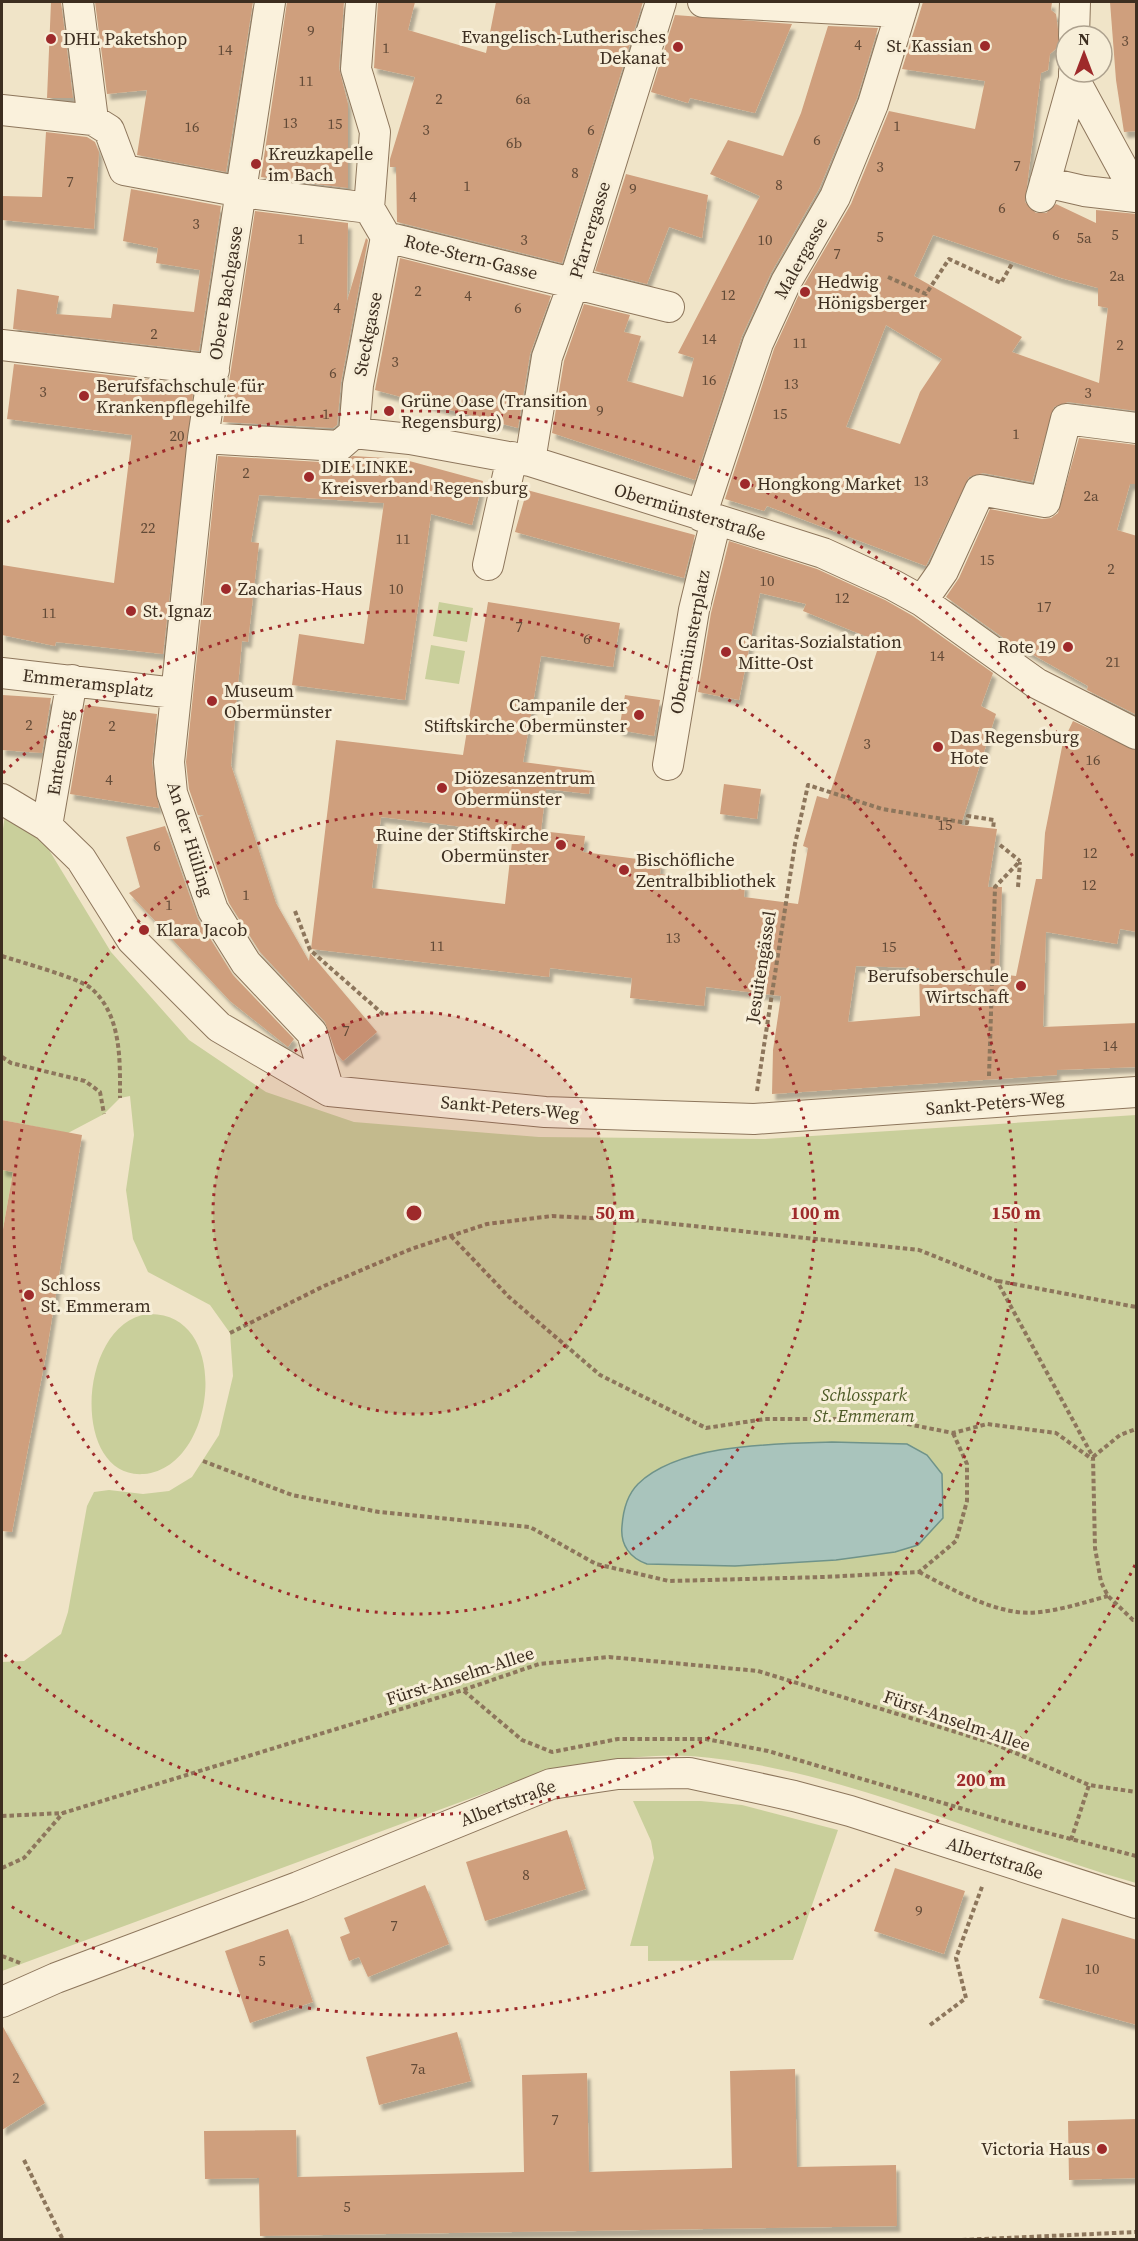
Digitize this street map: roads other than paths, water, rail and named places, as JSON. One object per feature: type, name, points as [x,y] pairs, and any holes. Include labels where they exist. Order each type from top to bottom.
[{"type":"street","points":[[78,2],[93,120]]},
{"type":"street","name":"Obere Bachgasse","points":[[175,693],[203,438],[270,2]]},
{"type":"street","points":[[2,110],[93,120],[109,130],[124,170],[242,192],[369,208],[375,132],[356,69],[361,2]]},
{"type":"street","name":"Pfarrergasse","points":[[521,459],[547,357],[574,282],[662,2]]},
{"type":"street","points":[[703,2],[902,7]]},
{"type":"street","points":[[1074,24],[1075,2]]},
{"type":"street","name":"Malergasse","points":[[708,518],[758,343],[786,282],[835,197],[873,104],[902,7]]},
{"type":"street","points":[[1072,84],[1043,190],[1137,195]]},
{"type":"street","points":[[1079,84],[1137,195]]},
{"type":"street","name":"Rote-Stern-Gasse","points":[[369,208],[386,237],[669,307]]},
{"type":"street","name":"Steckgasse","points":[[354,433],[358,385],[386,237]]},
{"type":"street","points":[[2,345],[214,370]]},
{"type":"street","points":[[921,602],[943,571],[980,490],[1045,502],[1066,419],[1137,428]]},
{"type":"street","points":[[203,438],[339,446],[354,433]]},
{"type":"street","name":"Obermünsterstraße","points":[[354,433],[410,439],[521,459],[834,558],[921,602],[1036,683],[1137,734]]},
{"type":"street","points":[[488,565],[521,459]]},
{"type":"street","name":"Obermünsterplatz","points":[[668,765],[708,518]]},
{"type":"street","name":"Emmeramsplatz","points":[[2,673],[175,693]]},
{"type":"street","name":"Entengang","points":[[48,826],[72,680]]},
{"type":"street","name":"An der Hülling","points":[[175,693],[169,762],[172,793],[213,910],[246,963],[312,1033],[329,1091]]},
{"type":"street","name":"Sankt-Peters-Weg","points":[[2,799],[48,826],[81,859],[132,940],[219,1027],[329,1091],[545,1112],[754,1119],[1137,1092]]},
{"type":"street","name":"Albertstraße","points":[[2,2002],[56,1977],[298,1887],[551,1784],[618,1774],[689,1773],[738,1783],[850,1811],[1137,1903]]},
{"type":"water","points":[[832,1442],[907,1444],[927,1455],[942,1474],[943,1518],[918,1545],[895,1552],[836,1560],[735,1566],[647,1564],[627,1550],[622,1526],[628,1498],[638,1484],[656,1471],[678,1460],[730,1448]]},
{"type":"place","name":"DHL Paketshop","points":[[51,39]]},
{"type":"place","name":"St. Kassian","points":[[985,46]]},
{"type":"place","name":"Evangelisch-Lutherisches Dekanat","points":[[678,47]]},
{"type":"place","name":"Kreuzkapelle im Bach","points":[[256,164]]},
{"type":"place","name":"Hedwig Hönigsberger","points":[[805,292]]},
{"type":"place","name":"Berufsfachschule für Krankenpflegehilfe","points":[[84,396]]},
{"type":"place","name":"Grüne Oase (Transition Regensburg)","points":[[389,411]]},
{"type":"place","name":"DIE LINKE. Kreisverband Regensburg","points":[[309,477]]},
{"type":"place","name":"Hongkong Market","points":[[745,484]]},
{"type":"place","name":"Zacharias-Haus","points":[[226,589]]},
{"type":"place","name":"St. Ignaz","points":[[131,611]]},
{"type":"place","name":"Rote 19","points":[[1068,647]]},
{"type":"place","name":"Caritas-Sozialstation Mitte-Ost","points":[[726,652]]},
{"type":"place","name":"Museum Obermünster","points":[[212,701]]},
{"type":"place","name":"Campanile der Stiftskirche Obermünster","points":[[639,715]]},
{"type":"place","name":"Das Regensburg Hote","points":[[938,747]]},
{"type":"place","name":"Diözesanzentrum Obermünster","points":[[442,788]]},
{"type":"place","name":"Ruine der Stiftskirche Obermünster","points":[[561,845]]},
{"type":"place","name":"Bischöfliche Zentralbibliothek","points":[[624,870]]},
{"type":"place","name":"Klara Jacob","points":[[144,930]]},
{"type":"place","name":"Berufsoberschule Wirtschaft","points":[[1021,986]]},
{"type":"place","name":"Schloss St. Emmeram","points":[[29,1295]]},
{"type":"place","name":"Victoria Haus","points":[[1102,2149]]},
{"type":"park label","name":"Schlosspark St. Emmeram","points":[[864,1405]]}]
